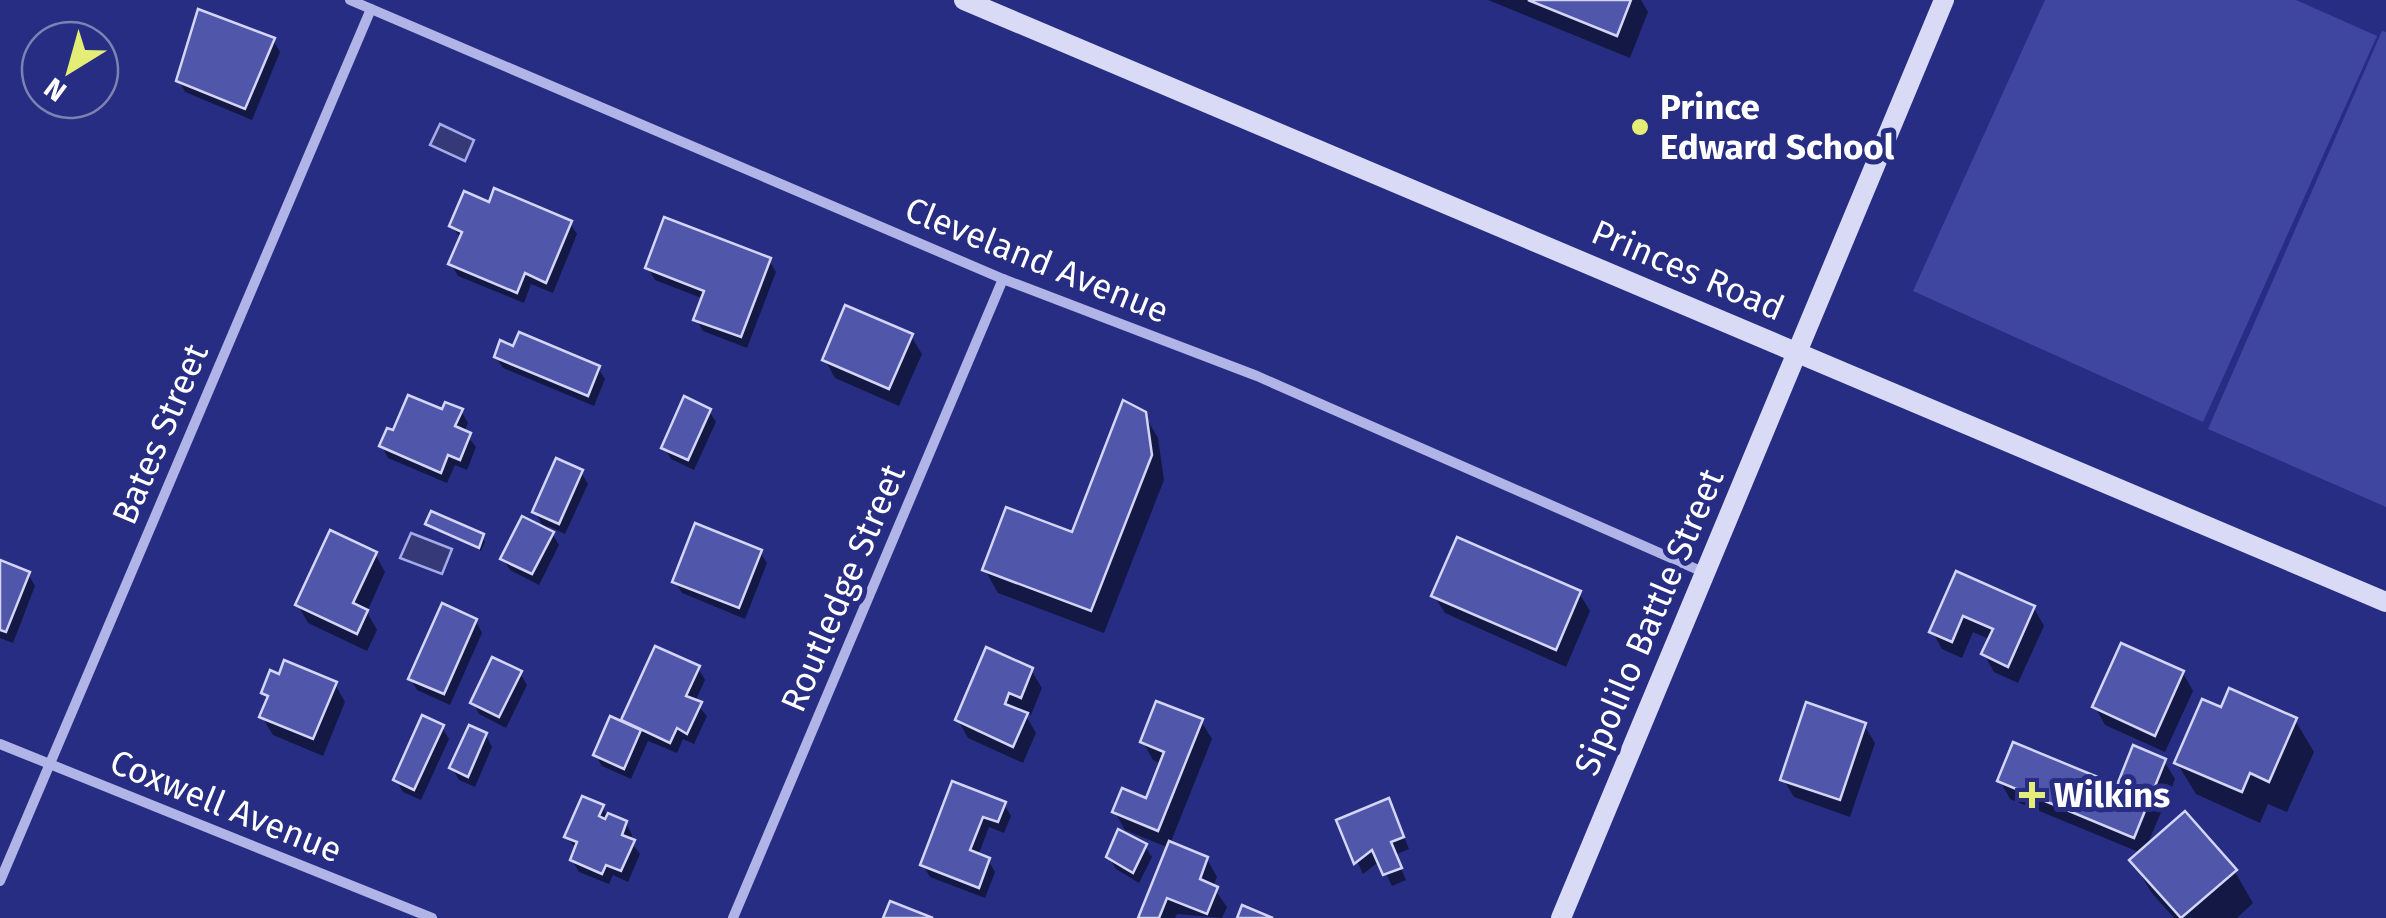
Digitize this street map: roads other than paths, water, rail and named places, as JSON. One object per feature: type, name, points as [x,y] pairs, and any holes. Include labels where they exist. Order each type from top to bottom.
[{"type":"main road","name":"Princes Road","points":[[964,0],[1292,143],[1799,351],[2386,602]]},
{"type":"main road","name":"Sipolilo Battle Street","points":[[1561,918],[1944,0]]},
{"type":"street","name":"Cleveland Avenue","points":[[350,0],[1003,279],[1257,376],[1703,572]]},
{"type":"street","name":"Bates Street","points":[[0,881],[371,9]]},
{"type":"street","name":"Routledge Street","points":[[733,918],[1003,279]]},
{"type":"street","name":"Coxwell Avenue","points":[[0,744],[432,918]]},
{"type":"place","name":"Prince Edward School","points":[[1640,127]]},
{"type":"place","name":"Wilkins","points":[[2032,795]]}]
